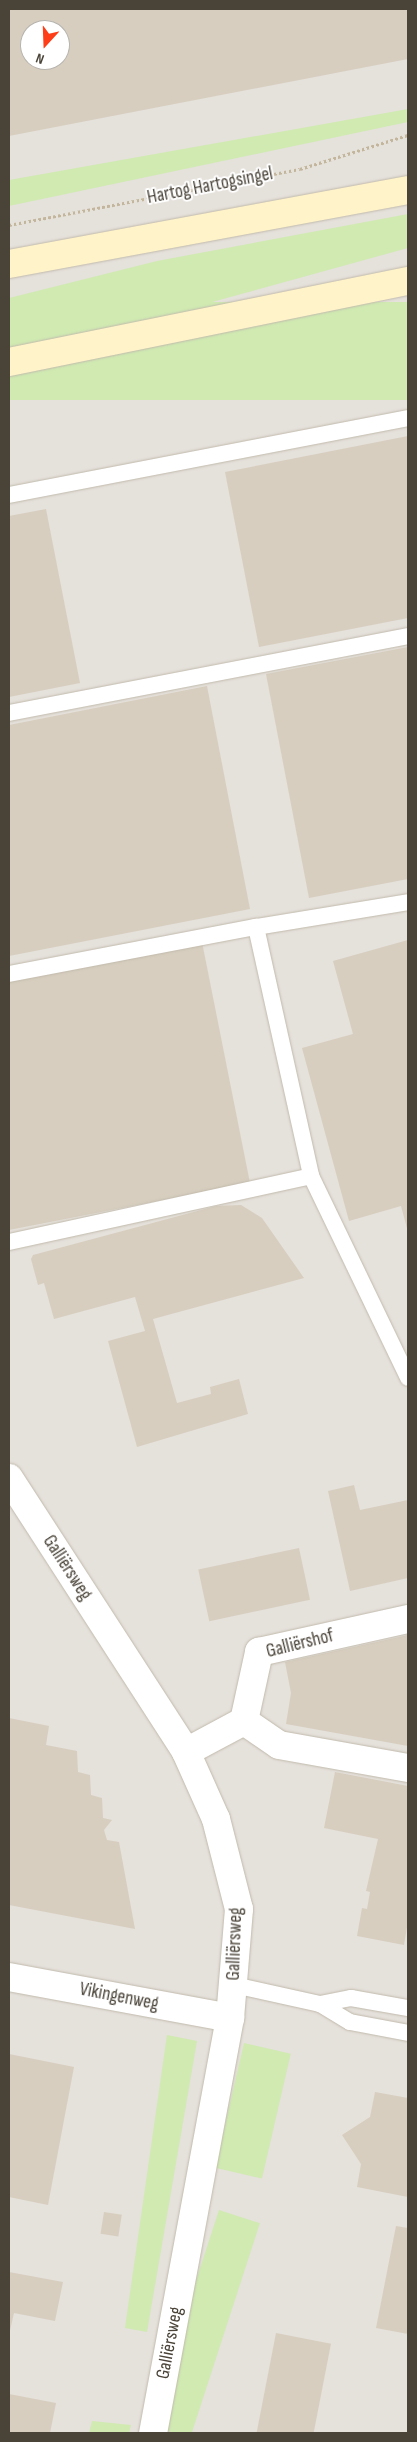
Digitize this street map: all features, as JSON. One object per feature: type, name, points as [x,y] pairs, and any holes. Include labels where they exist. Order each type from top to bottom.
[{"type":"street","name":"Hartog Hartogsingel","points":[[9,264],[408,190]]},
{"type":"street","points":[[9,362],[407,281]]},
{"type":"street","name":"Galliërsweg","points":[[9,1478],[186,1752],[216,1819],[239,1909],[230,2018],[153,2433]]},
{"type":"street","name":"Galliërshof","points":[[244,1721],[259,1652],[408,1619]]},
{"type":"street","points":[[186,1752],[244,1721],[279,1744],[408,1768]]},
{"type":"street","name":"Vikingenweg","points":[[9,1977],[230,2018]]},
{"type":"lane","points":[[9,495],[408,418]]},
{"type":"lane","points":[[9,713],[408,636]]},
{"type":"lane","points":[[9,974],[256,927],[408,902]]},
{"type":"lane","points":[[256,927],[311,1176],[408,1378]]},
{"type":"lane","points":[[9,1242],[311,1176]]},
{"type":"lane","points":[[234,1985],[320,2004],[350,2022],[408,2033]]},
{"type":"lane","points":[[320,2004],[351,1998],[408,2008]]},
{"type":"path","name":"Hartog Hartogsingel","points":[[9,225],[300,169],[408,135]]},
{"type":"shaded area","points":[[9,9],[408,9],[408,2433],[9,2433]]},
{"type":"green space","points":[[408,109],[408,122],[9,206],[9,180]]},
{"type":"green space","points":[[408,214],[408,248],[205,304],[9,340],[9,298],[157,261]]},
{"type":"green space","points":[[9,302],[408,302],[408,400],[9,400]]},
{"type":"green space","points":[[167,2035],[197,2041],[147,2332],[125,2328]]},
{"type":"green space","points":[[244,2043],[291,2054],[262,2179],[215,2168]]},
{"type":"green space","points":[[219,2210],[260,2223],[192,2433],[174,2433],[149,2425]]},
{"type":"green space","points":[[92,2421],[131,2425],[129,2433],[89,2433]]},
{"type":"building","points":[[9,9],[408,9],[408,59],[9,136]]},
{"type":"building","points":[[408,436],[408,618],[259,647],[225,472]]},
{"type":"building","points":[[46,509],[80,683],[9,697],[9,516]]},
{"type":"building","points":[[408,647],[408,879],[309,898],[266,674]]},
{"type":"building","points":[[207,686],[250,909],[9,956],[9,725]]},
{"type":"building","points":[[408,940],[408,1232],[401,1206],[349,1221],[302,1048],[353,1034],[333,961]]},
{"type":"building","points":[[202,942],[250,1183],[9,1230],[9,980]]},
{"type":"building","points":[[241,1205],[262,1218],[304,1278],[153,1319],[177,1403],[211,1394],[210,1387],[239,1379],[248,1414],[137,1447],[108,1341],[145,1331],[135,1297],[54,1319],[44,1283],[38,1285],[31,1259],[33,1255],[216,1206]]},
{"type":"building","points":[[354,1485],[360,1510],[408,1500],[408,1578],[350,1591],[328,1491]]},
{"type":"building","points":[[299,1548],[310,1600],[209,1621],[198,1569]]},
{"type":"building","points":[[408,1635],[408,1746],[286,1724],[291,1693],[285,1662]]},
{"type":"building","points":[[9,1718],[49,1726],[46,1745],[77,1751],[78,1772],[90,1775],[91,1795],[102,1798],[103,1818],[112,1820],[104,1830],[107,1840],[119,1842],[135,1929],[9,1905]]},
{"type":"building","points":[[335,1772],[408,1786],[408,1921],[404,1945],[357,1936],[362,1908],[367,1909],[370,1892],[366,1891],[378,1839],[324,1828]]},
{"type":"building","points":[[9,2054],[74,2067],[48,2205],[9,2197]]},
{"type":"building","points":[[375,2092],[408,2098],[408,2197],[357,2187],[361,2164],[342,2135],[370,2117]]},
{"type":"building","points":[[104,2212],[122,2215],[118,2237],[101,2234]]},
{"type":"building","points":[[396,2226],[408,2228],[408,2334],[376,2328]]},
{"type":"building","points":[[9,2272],[63,2282],[55,2321],[14,2313],[9,2335]]},
{"type":"building","points":[[276,2333],[331,2344],[314,2433],[257,2432]]},
{"type":"building","points":[[9,2394],[56,2403],[50,2433],[9,2433]]}]
